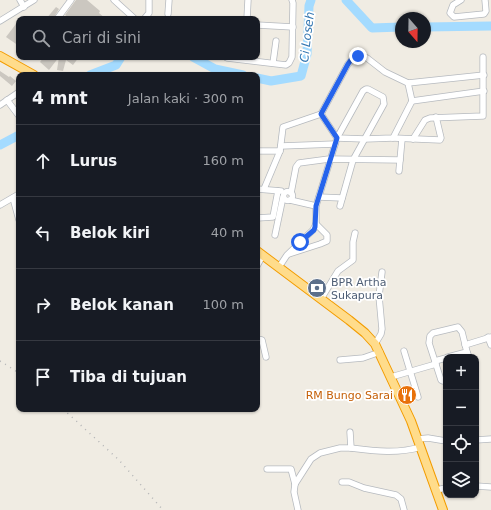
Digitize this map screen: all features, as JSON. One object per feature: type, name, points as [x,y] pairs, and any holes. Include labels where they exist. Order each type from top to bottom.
[{"type":"highway","points":[[0,56],[28,72]]},
{"type":"highway","points":[[260,253],[365,333],[375,344],[391,376],[419,443],[443,510]]},
{"type":"street","points":[[20,0],[24,7]]},
{"type":"street","points":[[0,21],[34,0]]},
{"type":"street","points":[[59,16],[71,0]]},
{"type":"street","points":[[114,0],[132,16]]},
{"type":"street","points":[[146,16],[149,13],[149,0]]},
{"type":"street","points":[[168,14],[169,0]]},
{"type":"street","points":[[247,16],[248,0]]},
{"type":"street","points":[[254,60],[286,65],[291,61],[292,0]]},
{"type":"street","points":[[461,0],[453,5],[450,13],[454,17],[484,14],[486,12],[485,0]]},
{"type":"street","points":[[260,25],[292,27]]},
{"type":"street","points":[[274,63],[276,41]]},
{"type":"street","points":[[264,189],[280,148],[282,130],[284,126],[321,114],[348,64],[354,58],[362,56],[367,58],[384,72],[408,83],[484,75]]},
{"type":"street","points":[[413,139],[425,120],[430,118],[483,116],[484,57]]},
{"type":"street","points":[[393,138],[412,102],[408,83]]},
{"type":"street","points":[[279,267],[287,254],[314,230],[316,224],[316,206],[329,159],[336,141],[361,94],[366,89],[383,97],[384,102],[353,160],[340,206]]},
{"type":"street","points":[[412,102],[484,91]]},
{"type":"street","points":[[0,105],[16,94]]},
{"type":"street","points":[[7,100],[16,112]]},
{"type":"street","points":[[483,112],[491,112]]},
{"type":"street","points":[[321,114],[336,141]]},
{"type":"street","points":[[260,150],[365,139],[393,138],[440,140],[436,117]]},
{"type":"street","points":[[399,171],[402,139]]},
{"type":"street","points":[[290,200],[292,196],[291,193],[296,167],[299,163],[329,159],[400,160]]},
{"type":"street","points":[[260,189],[282,193],[288,191],[291,193]]},
{"type":"street","points":[[282,193],[286,200],[316,206]]},
{"type":"street","points":[[275,235],[276,217],[282,193]]},
{"type":"street","points":[[0,205],[16,196]]},
{"type":"street","points":[[13,198],[16,209]]},
{"type":"street","points":[[319,198],[342,198]]},
{"type":"street","points":[[260,218],[276,217]]},
{"type":"street","points":[[287,254],[327,241],[327,235],[316,224]]},
{"type":"street","points":[[322,299],[338,271],[353,260],[353,242],[355,233]]},
{"type":"street","points":[[375,344],[382,330],[379,296],[382,272]]},
{"type":"street","points":[[443,381],[441,380],[429,339],[430,336],[434,332],[458,327],[462,332],[468,354]]},
{"type":"street","points":[[465,345],[490,337],[491,346]]},
{"type":"street","points":[[260,340],[262,340],[266,357]]},
{"type":"street","points":[[404,351],[418,397]]},
{"type":"street","points":[[340,360],[363,358],[380,352]]},
{"type":"street","points":[[391,376],[410,372],[443,359]]},
{"type":"street","points":[[350,432],[351,448]]},
{"type":"street","points":[[297,506],[294,489],[295,484],[314,456],[340,448],[395,452],[410,450],[428,438],[443,440]]},
{"type":"street","points":[[479,440],[491,439]]},
{"type":"street","points":[[267,469],[291,469],[295,484]]},
{"type":"street","points":[[342,482],[349,482],[364,488],[396,495],[401,499],[404,510]]},
{"type":"street","points":[[479,486],[491,487]]},
{"type":"street","points":[[436,490],[443,489]]},
{"type":"building","points":[[76,0],[87,0],[100,11],[99,13],[102,16],[66,16],[65,15]]},
{"type":"building","points":[[56,7],[59,9],[55,16],[48,16]]},
{"type":"building","points":[[16,24],[16,44],[6,37]]},
{"type":"building","points":[[42,60],[57,60],[49,70],[40,62]]},
{"type":"building","points":[[59,60],[66,60],[63,71],[57,70]]},
{"type":"building","points":[[66,60],[77,60],[73,65]]},
{"type":"building","points":[[0,71],[16,81],[12,86],[0,76]]},
{"type":"waterway","name":"Ci Loseh","points":[[260,79],[271,81],[301,76],[307,54],[309,6],[311,0]]},
{"type":"waterway","name":"Ci Loseh","points":[[346,0],[372,28],[395,27]]},
{"type":"waterway","name":"Ci Loseh","points":[[431,27],[491,26]]},
{"type":"waterway","name":"Ci Loseh","points":[[98,72],[116,65],[119,60]]},
{"type":"waterway","name":"Ci Loseh","points":[[198,60],[215,69],[229,72]]},
{"type":"waterway","name":"Ci Loseh","points":[[0,145],[16,137]]},
{"type":"railway","points":[[0,361],[16,371]]},
{"type":"railway","points":[[66,412],[119,460],[163,510]]},
{"type":"place","name":"BPR Artha Sukapura","points":[[317,288]]},
{"type":"place","name":"RM Bungo Sarai","points":[[407,395]]},
{"type":"route","points":[[300,242],[314,230],[316,224],[316,206],[329,159],[337,138],[321,114],[348,64],[351,60],[358,56]]}]
